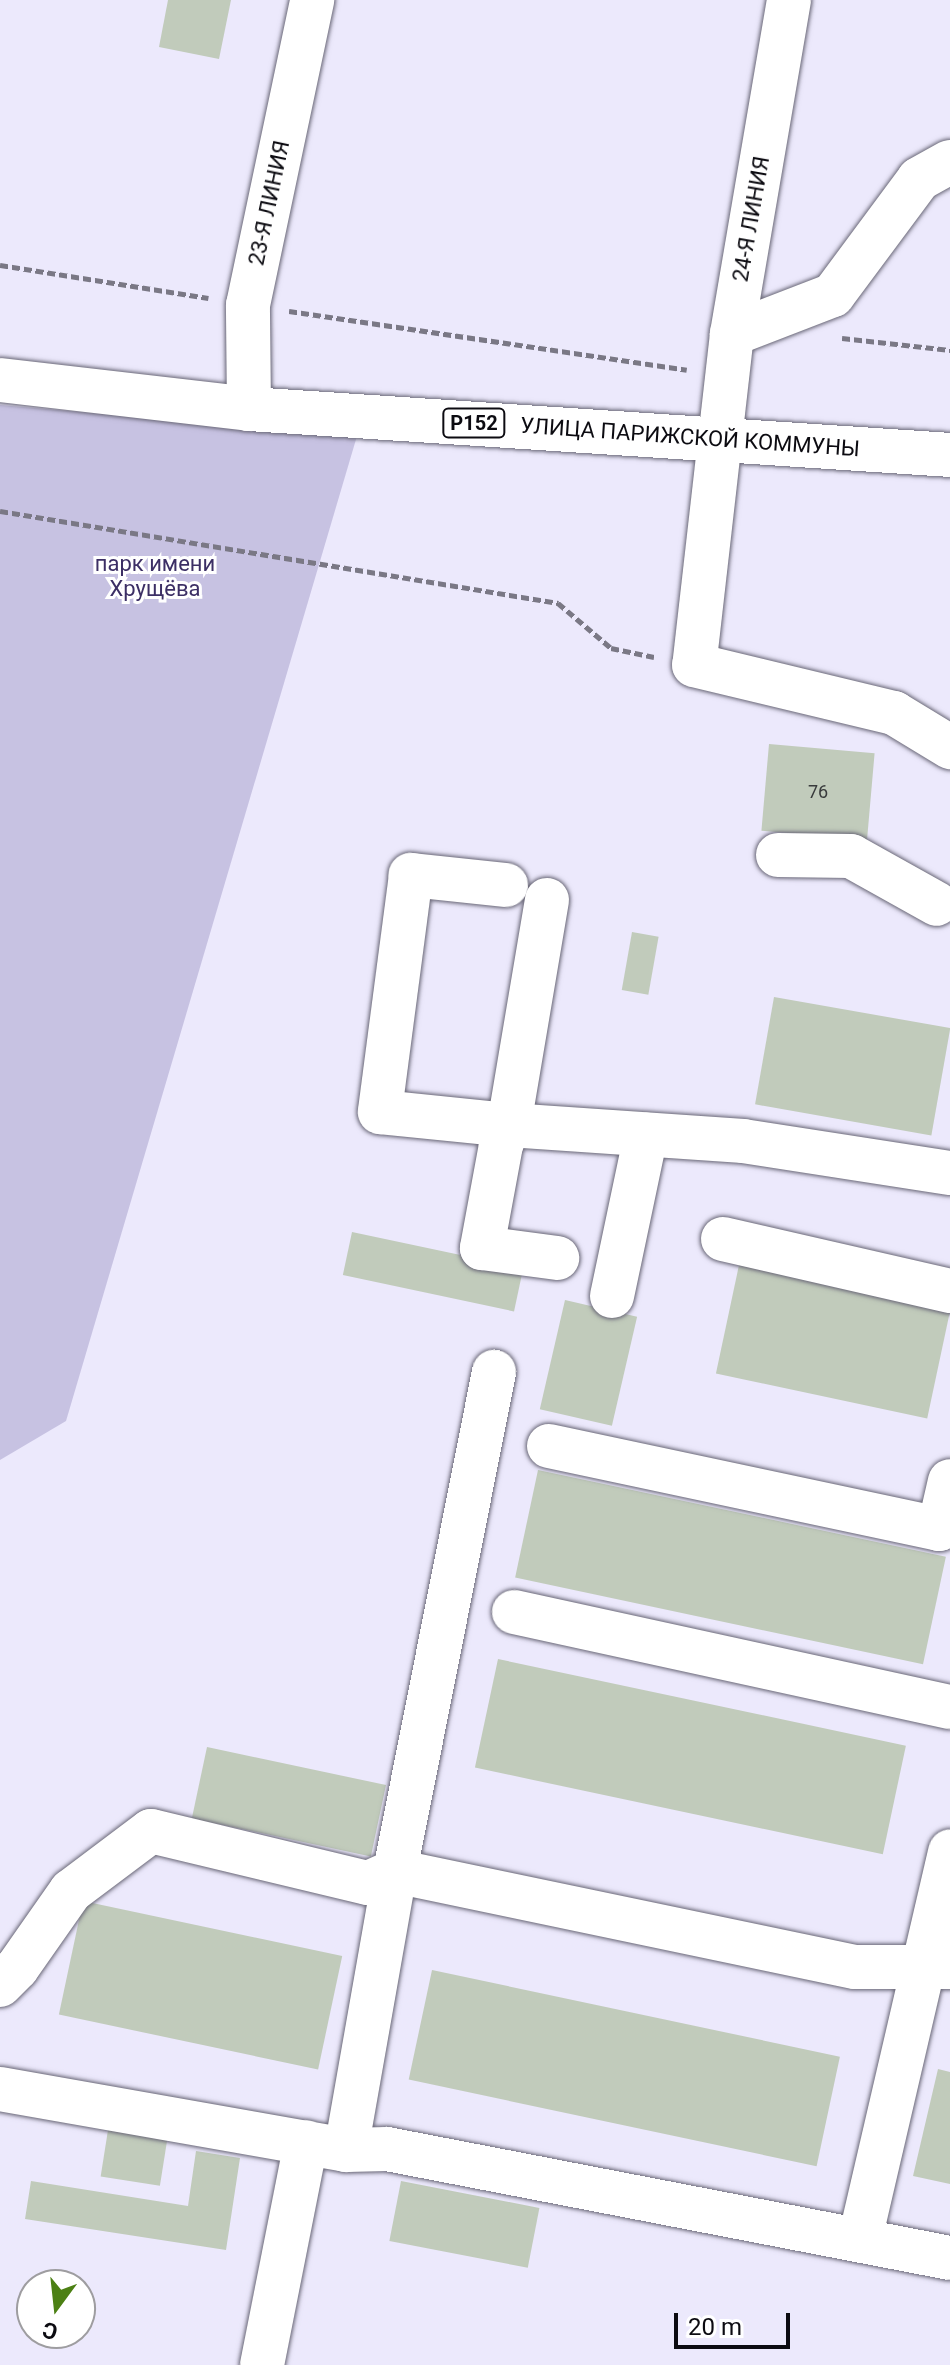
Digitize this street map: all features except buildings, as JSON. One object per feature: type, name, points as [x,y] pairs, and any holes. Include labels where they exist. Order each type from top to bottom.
[{"type":"street","name":"23-Я ЛИНИЯ","points":[[249,409],[248,305],[312,0]]},
{"type":"street","name":"24-Я ЛИНИЯ","points":[[694,665],[730,355],[789,0]]},
{"type":"street","points":[[730,355],[833,295],[919,179],[950,162]]},
{"type":"street","name":"УЛИЦА ПАРИЖСКОЙ КОММУНЫ","points":[[0,380],[249,409],[950,455]]},
{"type":"street","points":[[694,665],[894,713],[950,747]]},
{"type":"street","points":[[778,855],[851,856],[946,895]]},
{"type":"street","points":[[506,885],[411,875],[380,1112],[509,1125],[743,1141],[950,1173]]},
{"type":"street","points":[[547,900],[509,1125],[501,1145],[482,1248],[557,1258]]},
{"type":"street","points":[[612,1296],[646,1135]]},
{"type":"street","points":[[723,1239],[950,1291]]},
{"type":"street","points":[[262,2365],[326,2146],[395,1871],[494,1372]]},
{"type":"street","points":[[549,1446],[939,1529],[950,1481]]},
{"type":"street","points":[[514,1612],[950,1707]]},
{"type":"street","points":[[0,1985],[17,1968],[71,1891],[151,1831],[368,1883],[395,1871],[855,1967],[937,1966]]},
{"type":"street","points":[[860,2239],[937,1966],[950,1851]]},
{"type":"street","points":[[0,2089],[326,2146],[387,2149],[950,2258]]},
{"type":"path","points":[[0,265],[248,305],[730,355]]},
{"type":"path","points":[[828,343],[842,338],[950,350]]},
{"type":"path","points":[[0,511],[558,603],[611,648],[694,665]]},
{"type":"green space","name":"парк имени Хрущёва","points":[[0,405],[357,436],[66,1421],[0,1460]]}]
